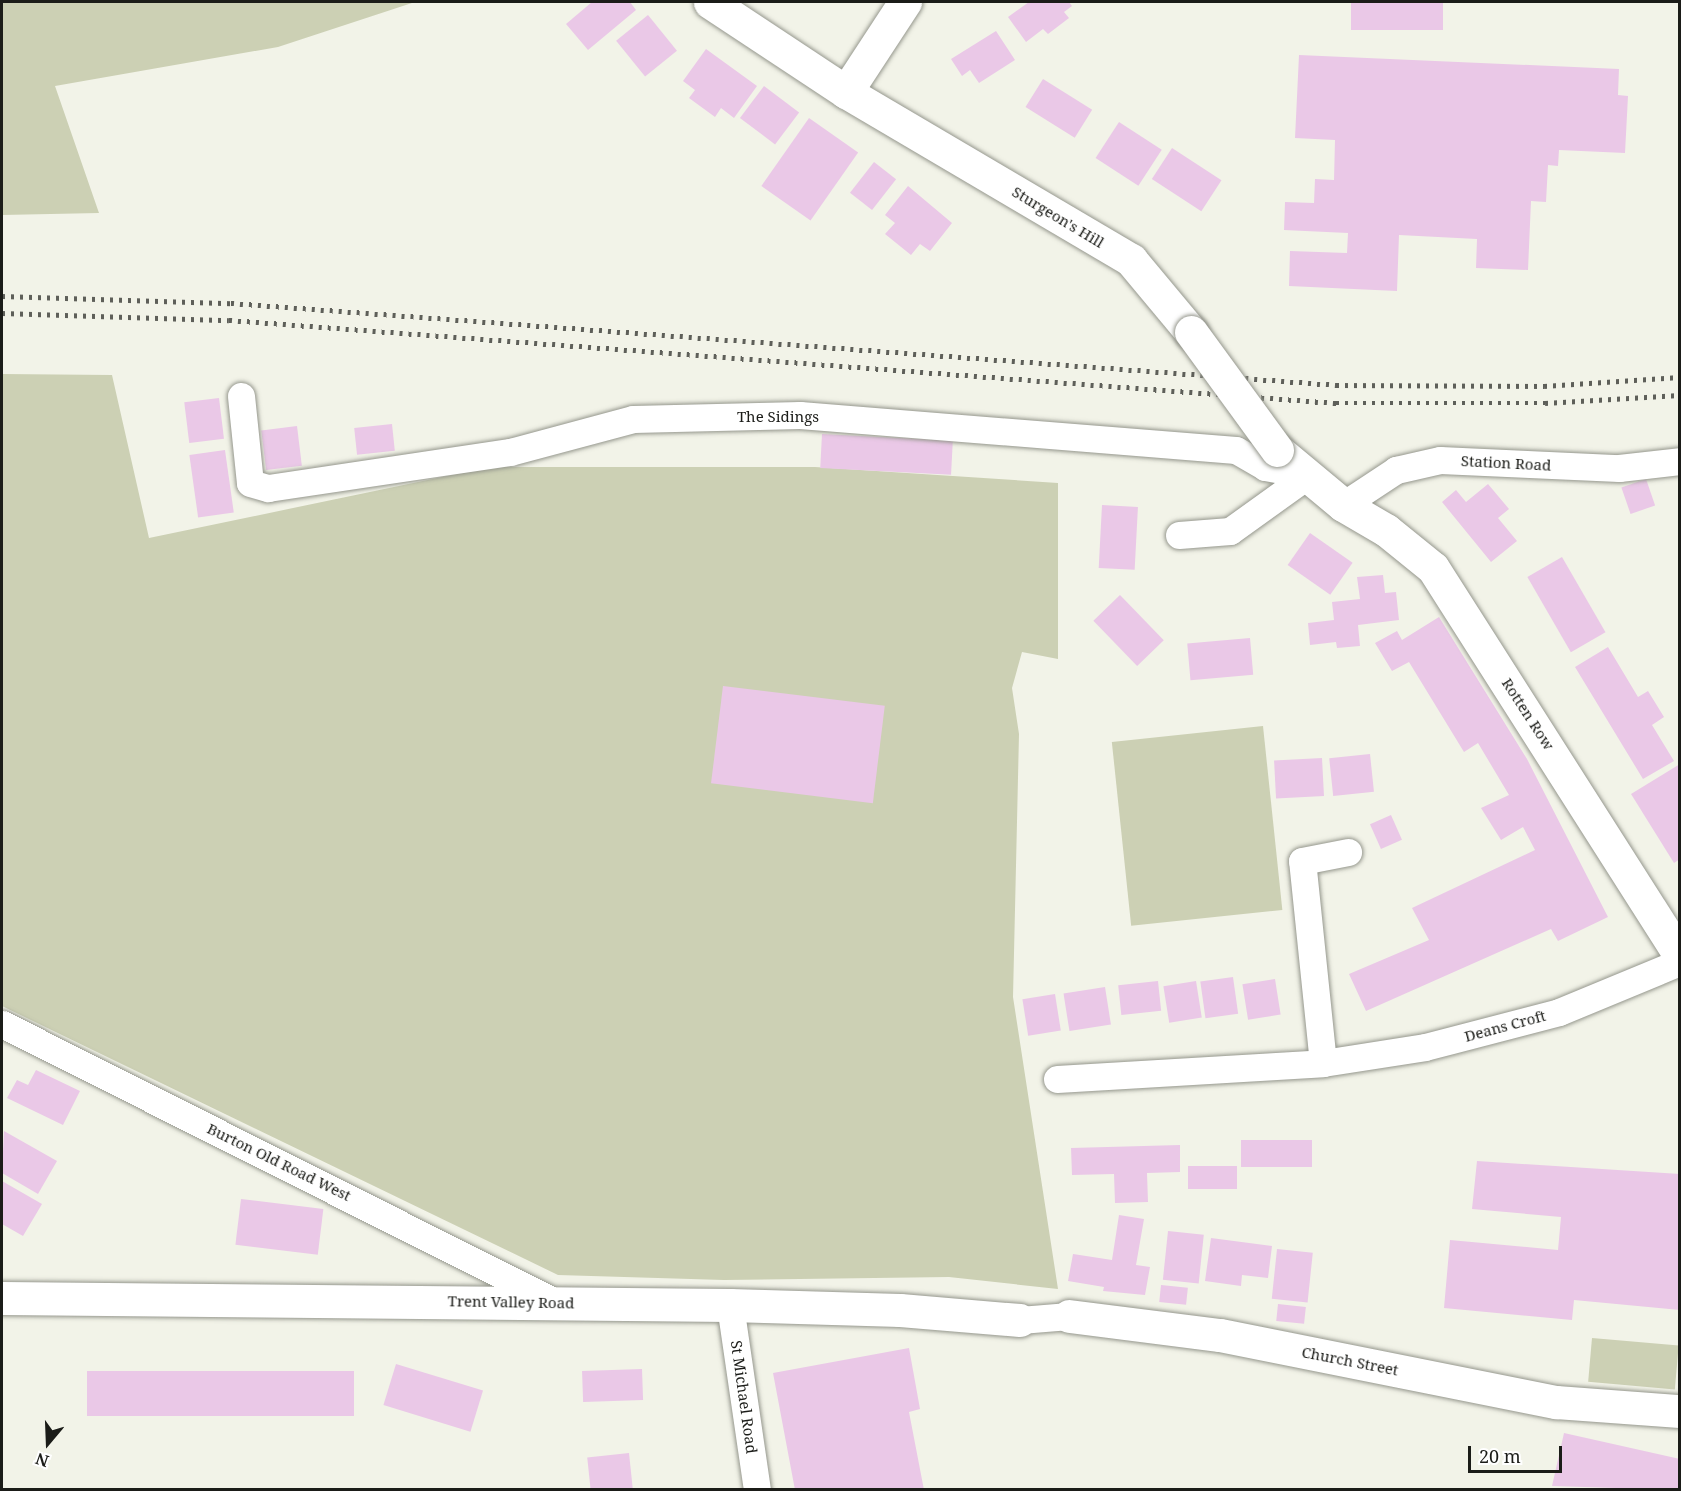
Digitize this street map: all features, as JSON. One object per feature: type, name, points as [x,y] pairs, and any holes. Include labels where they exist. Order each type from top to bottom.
[{"type":"street","name":"Sturgeon's Hill","points":[[710,2],[846,92],[1131,260],[1191,332],[1277,450],[1343,505]]},
{"type":"street","points":[[846,92],[905,2]]},
{"type":"street","name":"The Sidings","points":[[241,396],[251,493],[268,488],[510,452],[633,419],[800,415],[1236,450],[1265,467],[1308,475]]},
{"type":"street","name":"Station Road","points":[[1343,505],[1396,470],[1440,460],[1619,468],[1680,461]]},
{"type":"street","points":[[1179,536],[1230,531],[1308,475]]},
{"type":"street","name":"Rotten Row","points":[[1343,505],[1386,530],[1433,568],[1680,955]]},
{"type":"street","points":[[1323,1063],[1302,861],[1348,852]]},
{"type":"street","name":"Deans Croft","points":[[1057,1079],[1323,1063],[1425,1047],[1559,1012],[1680,962]]},
{"type":"street","name":"Burton Old Road West","points":[[2,1024],[555,1302]]},
{"type":"street","name":"Trent Valley Road","points":[[2,1298],[730,1305],[906,1310],[1020,1320]]},
{"type":"street","name":"St Michael Road","points":[[730,1305],[757,1490]]},
{"type":"street","name":"Church Street","points":[[1020,1320],[1069,1316],[1220,1335],[1556,1402],[1680,1411]]},
{"type":"green space","points":[[2,2],[415,2],[278,47],[55,86],[99,213],[2,215]]},
{"type":"green space","points":[[2,374],[112,375],[149,538],[490,467],[815,467],[1058,483],[1058,659],[1022,652],[1012,688],[1019,734],[1013,997],[1058,1289],[949,1277],[724,1280],[558,1275],[2,1006]]},
{"type":"green space","points":[[1263,726],[1282,910],[1131,926],[1112,742]]},
{"type":"green space","points":[[1592,1338],[1679,1346],[1675,1389],[1588,1382]]},
{"type":"building","points":[[592,2],[630,2],[636,10],[588,50],[566,24]]},
{"type":"building","points":[[1029,2],[1069,2],[1072,6],[1064,12],[1069,18],[1048,34],[1043,29],[1026,42],[1008,17]]},
{"type":"building","points":[[1351,2],[1443,2],[1443,30],[1351,30]]},
{"type":"building","points":[[648,15],[677,51],[645,77],[616,41]]},
{"type":"building","points":[[996,31],[1015,60],[979,83],[970,70],[962,76],[951,59]]},
{"type":"building","points":[[706,49],[757,86],[734,118],[721,108],[715,117],[689,98],[695,90],[683,81]]},
{"type":"building","points":[[1299,55],[1619,69],[1618,95],[1628,96],[1625,153],[1559,150],[1558,166],[1548,165],[1546,202],[1531,201],[1528,270],[1476,268],[1477,239],[1399,235],[1397,291],[1289,286],[1290,251],[1347,253],[1348,233],[1284,230],[1285,202],[1314,203],[1315,179],[1334,180],[1335,140],[1295,138]]},
{"type":"building","points":[[1043,79],[1092,110],[1075,138],[1026,107]]},
{"type":"building","points":[[764,86],[799,112],[775,144],[740,118]]},
{"type":"building","points":[[809,118],[858,152],[811,220],[761,186]]},
{"type":"building","points":[[1119,122],[1162,150],[1138,186],[1096,158]]},
{"type":"building","points":[[1172,148],[1221,180],[1201,211],[1152,179]]},
{"type":"building","points":[[874,162],[896,179],[872,210],[850,193]]},
{"type":"building","points":[[908,186],[952,223],[930,251],[920,244],[911,255],[885,234],[895,223],[885,215]]},
{"type":"building","points":[[219,398],[224,439],[189,443],[184,402]]},
{"type":"building","points":[[392,424],[395,451],[357,455],[354,428]]},
{"type":"building","points":[[297,426],[302,466],[266,470],[261,430]]},
{"type":"building","points":[[822,434],[953,441],[951,475],[820,468]]},
{"type":"building","points":[[225,450],[234,512],[198,517],[189,455]]},
{"type":"building","points":[[1646,479],[1655,505],[1631,514],[1621,487]]},
{"type":"building","points":[[1488,484],[1509,509],[1498,518],[1517,541],[1491,562],[1442,502],[1456,490],[1466,502]]},
{"type":"building","points":[[1102,505],[1138,507],[1135,570],[1099,568]]},
{"type":"building","points":[[1310,533],[1353,563],[1330,595],[1288,565]]},
{"type":"building","points":[[1562,557],[1606,632],[1571,652],[1527,577]]},
{"type":"building","points":[[1383,575],[1385,593],[1396,592],[1399,620],[1358,625],[1360,646],[1337,648],[1336,642],[1310,645],[1308,623],[1334,620],[1332,602],[1360,599],[1357,577]]},
{"type":"building","points":[[1120,595],[1164,640],[1137,666],[1093,621]]},
{"type":"building","points":[[1439,617],[1527,759],[1608,917],[1558,941],[1551,929],[1366,1011],[1349,974],[1429,940],[1412,908],[1535,850],[1523,827],[1501,840],[1481,808],[1509,795],[1478,743],[1464,752],[1409,662],[1392,671],[1375,643],[1397,631],[1402,640]]},
{"type":"building","points":[[1250,638],[1253,675],[1190,680],[1187,643]]},
{"type":"building","points":[[1608,647],[1638,697],[1648,691],[1664,717],[1652,725],[1674,761],[1643,779],[1575,667]]},
{"type":"building","points":[[723,686],[885,706],[873,803],[711,783]]},
{"type":"building","points":[[1370,754],[1374,792],[1333,796],[1329,758]]},
{"type":"building","points":[[1322,758],[1324,796],[1276,798],[1274,761]]},
{"type":"building","points":[[1680,764],[1680,859],[1674,863],[1631,794]]},
{"type":"building","points":[[1391,815],[1402,840],[1381,849],[1370,824]]},
{"type":"building","points":[[1233,977],[1238,1014],[1205,1018],[1200,982]]},
{"type":"building","points":[[1275,979],[1281,1015],[1248,1020],[1242,984]]},
{"type":"building","points":[[1158,981],[1161,1011],[1121,1015],[1118,985]]},
{"type":"building","points":[[1196,981],[1202,1018],[1169,1023],[1163,986]]},
{"type":"building","points":[[1105,987],[1111,1025],[1069,1031],[1064,994]]},
{"type":"building","points":[[1055,994],[1061,1031],[1028,1036],[1022,999]]},
{"type":"building","points":[[36,1070],[80,1091],[63,1125],[7,1098],[17,1080],[28,1085]]},
{"type":"building","points":[[4,1131],[57,1161],[38,1194],[2,1173]]},
{"type":"building","points":[[1241,1140],[1312,1140],[1312,1167],[1241,1167]]},
{"type":"building","points":[[1180,1145],[1180,1172],[1147,1173],[1148,1202],[1115,1203],[1114,1174],[1072,1175],[1071,1148]]},
{"type":"building","points":[[1477,1161],[1680,1174],[1680,1310],[1574,1300],[1572,1320],[1444,1308],[1450,1240],[1558,1250],[1561,1217],[1472,1209]]},
{"type":"building","points":[[1188,1166],[1237,1166],[1237,1189],[1188,1189]]},
{"type":"building","points":[[2,1181],[42,1204],[23,1236],[2,1224]]},
{"type":"building","points":[[241,1199],[323,1209],[318,1255],[235,1245]]},
{"type":"building","points":[[1119,1215],[1144,1219],[1136,1265],[1150,1267],[1145,1295],[1103,1291],[1104,1287],[1068,1281],[1073,1254],[1112,1260]]},
{"type":"building","points":[[1168,1231],[1204,1235],[1199,1283],[1163,1280]]},
{"type":"building","points":[[1211,1238],[1272,1246],[1268,1278],[1242,1275],[1241,1286],[1205,1281]]},
{"type":"building","points":[[1277,1249],[1313,1253],[1308,1302],[1272,1299]]},
{"type":"building","points":[[1161,1285],[1188,1288],[1186,1305],[1159,1302]]},
{"type":"building","points":[[1278,1304],[1306,1307],[1304,1324],[1276,1321]]},
{"type":"building","points":[[909,1348],[920,1409],[909,1412],[924,1490],[795,1490],[773,1373]]},
{"type":"building","points":[[396,1364],[483,1391],[470,1432],[383,1405]]},
{"type":"building","points":[[642,1369],[643,1400],[583,1402],[582,1371]]},
{"type":"building","points":[[87,1371],[354,1371],[354,1416],[87,1416]]},
{"type":"building","points":[[1564,1433],[1680,1459],[1680,1490],[1552,1486]]},
{"type":"building","points":[[629,1453],[633,1490],[591,1490],[587,1457]]},
{"type":"railway","points":[[2,296],[231,303],[1336,385],[1544,386],[1680,377]]},
{"type":"railway","points":[[2,313],[229,320],[1336,403],[1545,403],[1680,395]]}]
